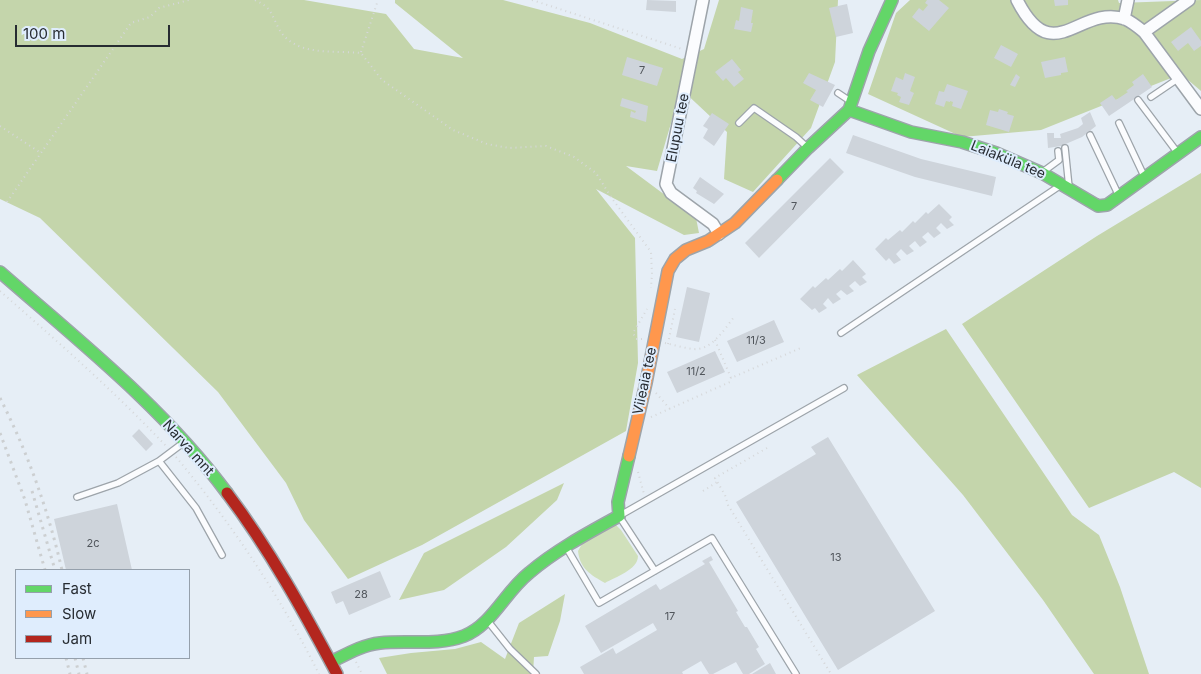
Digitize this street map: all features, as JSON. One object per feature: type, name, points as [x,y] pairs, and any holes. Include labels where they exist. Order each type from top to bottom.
[{"type":"street","name":"Elupuu tee","points":[[703,0],[666,184],[671,192],[713,224],[719,234]]},
{"type":"street","points":[[1017,0],[1025,16],[1034,26],[1054,34],[1072,30],[1099,18],[1124,19],[1144,32],[1201,109]]},
{"type":"street","points":[[1124,19],[1128,0]]},
{"type":"street","points":[[1144,32],[1189,0]]},
{"type":"street","name":"Viieaia tee","points":[[620,516],[618,502],[646,383],[659,341],[668,271],[675,259],[686,250],[708,241],[736,223],[851,106],[888,1]]},
{"type":"street","name":"Laiaküla tee","points":[[851,106],[911,132],[962,142],[1042,172],[1098,206],[1107,205],[1201,137]]},
{"type":"street","name":"Narva mnt","points":[[0,272],[148,404],[184,442],[223,488],[261,542],[302,608],[337,674]]},
{"type":"street","points":[[331,662],[361,647],[380,643],[451,640],[476,630],[487,620],[508,592],[522,579],[566,546],[620,516]]},
{"type":"lane","points":[[1150,97],[1179,78]]},
{"type":"lane","points":[[838,93],[851,106]]},
{"type":"lane","points":[[1138,100],[1178,154]]},
{"type":"lane","points":[[739,123],[754,108],[796,137],[808,148]]},
{"type":"lane","points":[[1119,124],[1145,178]]},
{"type":"lane","points":[[1090,135],[1119,196]]},
{"type":"lane","points":[[840,333],[1065,187],[1065,148]]},
{"type":"lane","points":[[1042,172],[1059,160],[1058,151]]},
{"type":"lane","points":[[655,571],[620,516],[844,388]]},
{"type":"lane","points":[[77,497],[118,483],[160,461],[184,442]]},
{"type":"lane","points":[[160,461],[196,508],[222,554]]},
{"type":"lane","points":[[566,546],[599,603],[712,538],[796,674]]},
{"type":"lane","points":[[487,620],[510,649],[536,674]]},
{"type":"path","points":[[7,202],[131,23],[150,17],[160,8],[189,0]]},
{"type":"path","points":[[255,0],[270,9],[279,29],[285,36],[307,50],[361,53],[382,80],[454,130],[487,144],[510,148],[546,146],[574,158],[596,173],[610,197],[651,252],[652,274],[650,290]]},
{"type":"path","points":[[361,53],[378,0]]},
{"type":"path","points":[[532,0],[692,52]]},
{"type":"path","points":[[0,126],[41,154]]},
{"type":"path","points":[[649,306],[633,333],[636,339],[659,341],[695,350],[705,347],[714,340],[734,318]]},
{"type":"path","points":[[668,344],[675,309]]},
{"type":"path","points":[[714,340],[732,378]]},
{"type":"path","points":[[647,419],[802,347]]},
{"type":"path","points":[[653,390],[670,408]]},
{"type":"path","points":[[767,448],[715,478],[725,495],[728,505],[831,674]]},
{"type":"path","points":[[703,491],[717,482]]},
{"type":"green space","points":[[0,0],[304,0],[386,14],[414,49],[463,58],[395,3],[395,0],[503,0],[590,23],[682,59],[704,49],[719,0],[838,0],[835,62],[811,128],[753,192],[724,179],[727,132],[681,89],[657,171],[626,166],[696,218],[699,233],[684,235],[596,189],[635,238],[638,363],[626,431],[422,545],[348,579],[304,520],[286,483],[218,392],[40,218],[0,199]]},
{"type":"green space","points":[[910,0],[1118,0],[1119,3],[1201,0],[1201,91],[1181,74],[1041,130],[962,137],[868,94],[896,13]]},
{"type":"green space","points":[[1201,173],[1201,488],[1174,472],[1089,508],[962,324],[1097,236]]},
{"type":"green space","points":[[946,329],[1072,515],[1099,535],[1120,587],[1149,674],[1094,674],[1043,600],[963,495],[857,375]]},
{"type":"green space","points":[[564,483],[557,500],[506,547],[444,590],[399,600],[424,553]]},
{"type":"green space","points":[[616,525],[638,556],[637,561],[630,569],[605,583],[584,567],[578,551],[582,544]]},
{"type":"green space","points":[[565,594],[560,621],[548,656],[534,657],[533,674],[387,674],[379,658],[455,649],[481,642],[505,659],[519,623]]},
{"type":"building","points":[[647,0],[676,1],[676,12],[646,10]]},
{"type":"building","points":[[927,0],[939,0],[949,8],[929,31],[912,17],[919,8],[923,11],[928,5],[925,3]]},
{"type":"building","points":[[1054,0],[1068,0],[1068,5],[1055,6]]},
{"type":"building","points":[[847,4],[853,33],[836,37],[829,8]]},
{"type":"building","points":[[741,7],[753,10],[751,32],[734,29],[736,20],[739,21]]},
{"type":"building","points":[[1191,27],[1201,41],[1201,46],[1194,51],[1188,43],[1178,51],[1171,42]]},
{"type":"building","points":[[1001,45],[1018,54],[1011,67],[994,58]]},
{"type":"building","points":[[627,57],[663,68],[657,86],[622,75]]},
{"type":"building","points":[[1065,57],[1068,72],[1045,78],[1041,62]]},
{"type":"building","points":[[732,59],[741,70],[738,72],[744,79],[734,87],[726,78],[723,81],[715,72]]},
{"type":"building","points":[[809,73],[835,85],[823,107],[810,100],[816,90],[803,83]]},
{"type":"building","points":[[905,73],[915,77],[910,91],[914,93],[909,105],[899,102],[901,97],[897,95],[898,93],[891,91],[896,77],[903,80]]},
{"type":"building","points":[[1016,74],[1020,77],[1015,87],[1010,85]]},
{"type":"building","points":[[1143,74],[1152,87],[1109,116],[1100,103],[1112,95],[1116,100],[1128,92],[1126,91],[1134,85],[1132,82]]},
{"type":"building","points":[[947,84],[968,91],[961,109],[952,106],[953,102],[950,101],[946,101],[944,107],[935,104],[939,91],[944,92]]},
{"type":"building","points":[[622,98],[648,106],[646,122],[630,117],[631,111],[635,113],[636,111],[620,106]]},
{"type":"building","points":[[999,109],[1014,116],[1009,132],[986,125],[990,110],[998,112]]},
{"type":"building","points":[[1090,112],[1096,126],[1082,137],[1061,146],[1048,148],[1047,133],[1054,133],[1054,138],[1061,138],[1060,134],[1078,128],[1083,124],[1081,118]]},
{"type":"building","points":[[712,113],[729,124],[714,146],[703,138],[708,129],[703,126]]},
{"type":"building","points":[[853,135],[921,159],[996,177],[992,196],[915,177],[846,153]]},
{"type":"building","points":[[830,158],[844,172],[759,258],[745,243]]},
{"type":"building","points":[[700,177],[724,194],[714,204],[696,193],[697,191],[693,188]]},
{"type":"building","points":[[939,204],[952,217],[949,220],[954,225],[947,229],[941,223],[936,228],[941,233],[934,238],[928,232],[922,237],[927,242],[920,247],[915,241],[909,246],[914,251],[907,255],[901,249],[896,254],[901,260],[894,264],[889,258],[886,261],[875,249],[886,238],[888,240],[900,230],[902,232],[913,221],[915,223],[926,212],[928,214]]},
{"type":"building","points":[[853,260],[866,274],[862,277],[867,282],[860,286],[855,281],[849,286],[854,291],[847,295],[841,290],[836,294],[841,299],[833,304],[828,298],[823,304],[827,308],[819,313],[815,308],[812,310],[800,299],[813,286],[815,288],[826,278],[828,280],[840,269],[842,271]]},
{"type":"building","points":[[687,287],[710,293],[699,342],[676,337]]},
{"type":"building","points":[[774,320],[784,342],[737,362],[727,341]]},
{"type":"building","points":[[715,351],[725,372],[677,393],[667,372]]},
{"type":"building","points":[[139,429],[153,444],[146,451],[132,436]]},
{"type":"building","points":[[828,437],[935,611],[838,670],[736,502],[816,454],[811,447]]},
{"type":"building","points":[[117,504],[132,569],[66,569],[54,519]]},
{"type":"building","points":[[711,556],[713,560],[709,562],[738,611],[736,612],[759,647],[756,649],[765,664],[749,674],[743,674],[736,662],[713,674],[709,674],[701,661],[682,672],[683,674],[584,674],[580,667],[613,648],[616,654],[657,630],[653,623],[601,653],[585,626],[656,584],[660,590],[705,564],[702,561]]},
{"type":"building","points":[[380,571],[391,597],[349,615],[343,601],[336,604],[331,592]]},
{"type":"building","points":[[770,663],[776,674],[752,674]]},
{"type":"railway","points":[[0,398],[20,440],[36,482],[62,569]]},
{"type":"railway","points":[[0,433],[25,500],[45,569]]},
{"type":"railway","points":[[32,491],[55,569]]},
{"type":"railway","points":[[66,659],[70,674]]},
{"type":"railway","points":[[75,659],[79,674]]},
{"type":"railway","points":[[83,659],[87,674]]},
{"type":"traffic: fast","points":[[777,180],[849,110],[869,51],[892,0]]},
{"type":"traffic: fast","points":[[849,110],[911,132],[962,142],[996,153],[1042,173],[1098,206],[1107,205],[1201,137]]},
{"type":"traffic: fast","points":[[0,272],[120,376],[176,432],[227,493]]},
{"type":"traffic: fast","points":[[331,662],[355,650],[373,644],[444,641],[464,636],[474,631],[491,616],[520,581],[539,565],[572,542],[619,516],[618,502],[629,456]]},
{"type":"traffic: slow","points":[[629,456],[646,383],[668,271],[675,259],[686,250],[708,241],[735,223],[777,180]]},
{"type":"traffic: jam","points":[[227,493],[272,559],[337,674]]}]
